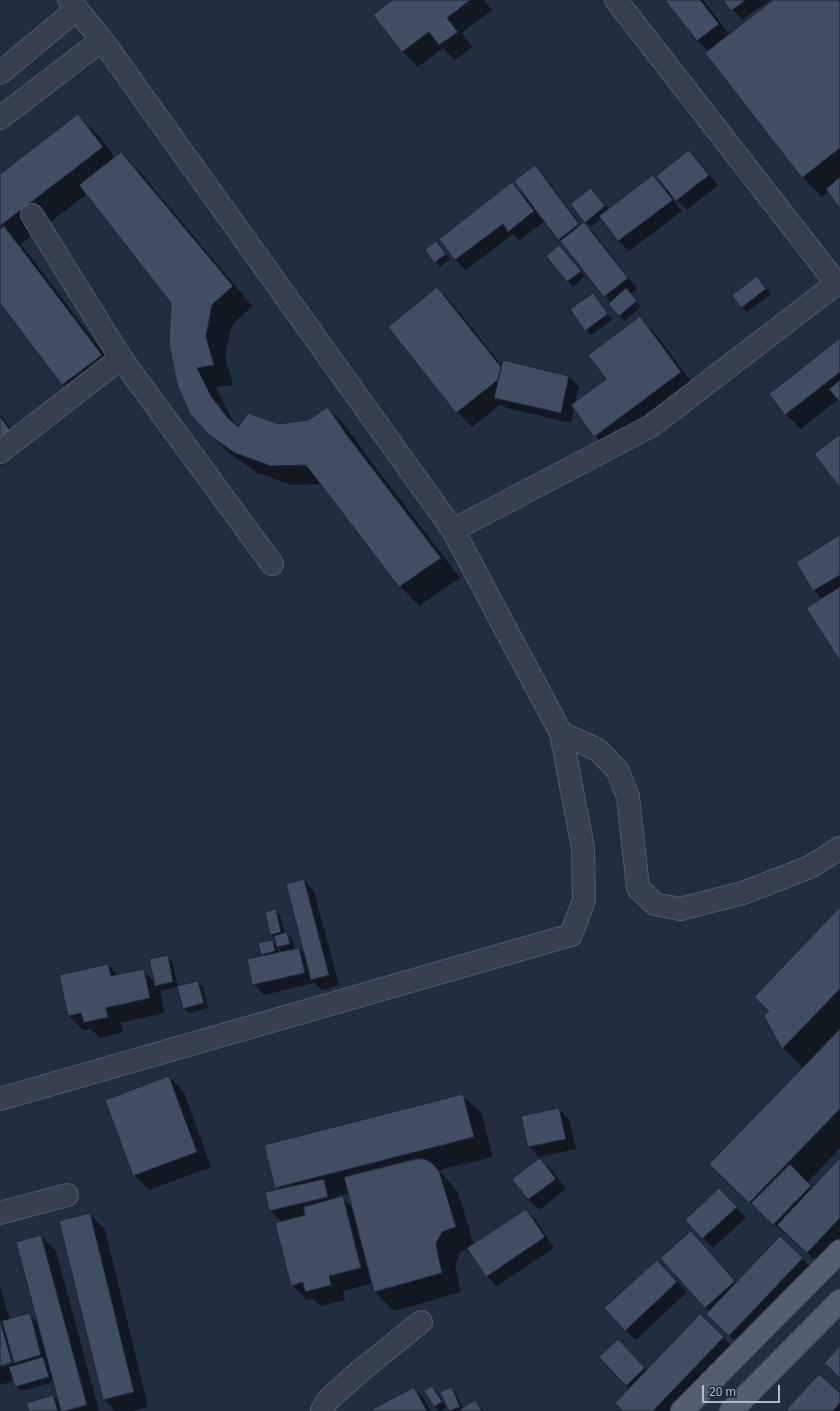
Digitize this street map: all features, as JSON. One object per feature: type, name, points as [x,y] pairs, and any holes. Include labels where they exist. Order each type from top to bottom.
[{"type":"main road","points":[[682,1411],[840,1251]]},
{"type":"main road","points":[[731,1411],[840,1302]]},
{"type":"street","points":[[453,530],[651,426],[839,282],[616,0]]},
{"type":"street","points":[[0,73],[73,5],[102,40],[453,530],[561,733],[584,848],[584,900],[571,935],[0,1099]]},
{"type":"street","points":[[0,118],[102,40]]},
{"type":"street","points":[[32,215],[121,358],[272,564]]},
{"type":"street","points":[[0,452],[121,358]]},
{"type":"street","points":[[561,733],[598,750],[618,771],[628,796],[638,888],[655,904],[680,909],[743,893],[810,866],[840,848]]},
{"type":"street","points":[[0,1213],[67,1195]]},
{"type":"street","points":[[322,1411],[327,1401],[359,1372],[421,1322]]},
{"type":"building","points":[[392,0],[470,0],[447,18],[458,32],[439,45],[429,32],[402,52],[373,15]]},
{"type":"building","points":[[665,0],[700,0],[719,24],[697,41]]},
{"type":"building","points":[[723,0],[746,0],[731,11]]},
{"type":"building","points":[[773,0],[840,0],[840,148],[802,178],[705,53]]},
{"type":"building","points":[[78,114],[103,147],[0,226],[0,174]]},
{"type":"building","points":[[689,150],[709,175],[676,201],[656,176]]},
{"type":"building","points":[[121,152],[233,286],[212,305],[206,336],[214,365],[197,368],[211,396],[227,417],[238,427],[248,413],[279,424],[308,420],[328,407],[346,434],[441,558],[399,587],[306,465],[271,466],[235,453],[209,435],[190,414],[177,384],[169,344],[171,303],[79,185]]},
{"type":"building","points":[[535,165],[579,224],[558,240],[514,181]]},
{"type":"building","points":[[653,175],[673,200],[618,241],[599,216]]},
{"type":"building","points":[[840,177],[840,209],[826,189]]},
{"type":"building","points":[[512,182],[534,211],[508,232],[503,224],[455,260],[439,239]]},
{"type":"building","points":[[591,188],[605,206],[585,223],[570,204]]},
{"type":"building","points":[[584,222],[628,278],[604,297],[560,241]]},
{"type":"building","points":[[4,226],[102,355],[62,385],[0,303],[0,229]]},
{"type":"building","points":[[436,241],[446,254],[434,263],[425,250]]},
{"type":"building","points":[[559,245],[581,271],[567,282],[546,256]]},
{"type":"building","points":[[757,276],[766,289],[741,308],[732,295]]},
{"type":"building","points":[[437,287],[501,367],[498,380],[456,413],[388,327]]},
{"type":"building","points":[[626,288],[637,301],[619,316],[608,304]]},
{"type":"building","points":[[593,293],[608,314],[585,331],[570,309]]},
{"type":"building","points":[[640,316],[681,372],[594,437],[571,405],[606,379],[588,355]]},
{"type":"building","points":[[840,338],[840,372],[785,415],[769,394]]},
{"type":"building","points":[[503,360],[569,376],[561,413],[494,398]]},
{"type":"building","points":[[840,380],[840,402],[829,389]]},
{"type":"building","points":[[0,417],[11,431],[0,440]]},
{"type":"building","points":[[840,435],[840,488],[814,454]]},
{"type":"building","points":[[840,535],[840,575],[813,591],[796,562]]},
{"type":"building","points":[[840,587],[840,661],[806,608]]},
{"type":"building","points":[[304,879],[329,975],[311,980],[286,884]]},
{"type":"building","points":[[840,907],[840,989],[782,1049],[764,1016],[769,1011],[754,997]]},
{"type":"building","points":[[276,909],[281,932],[270,935],[265,912]]},
{"type":"building","points":[[287,932],[290,944],[277,947],[274,936]]},
{"type":"building","points":[[273,940],[275,951],[261,955],[258,943]]},
{"type":"building","points":[[299,948],[305,973],[252,985],[247,959]]},
{"type":"building","points":[[168,955],[173,982],[155,986],[149,959]]},
{"type":"building","points":[[108,964],[111,976],[144,969],[150,998],[106,1008],[108,1017],[84,1023],[81,1013],[68,1016],[59,975]]},
{"type":"building","points":[[198,981],[204,1003],[183,1009],[177,986]]},
{"type":"building","points":[[840,1029],[840,1109],[749,1203],[709,1164]]},
{"type":"building","points":[[169,1076],[197,1152],[133,1176],[105,1100]]},
{"type":"building","points":[[463,1094],[474,1137],[275,1188],[264,1145]]},
{"type":"building","points":[[559,1108],[566,1139],[528,1147],[521,1116]]},
{"type":"building","points":[[540,1158],[556,1179],[528,1200],[512,1179]]},
{"type":"building","points":[[840,1158],[840,1218],[807,1253],[777,1225]]},
{"type":"building","points":[[416,1159],[425,1159],[433,1164],[439,1171],[456,1227],[442,1232],[436,1244],[442,1273],[374,1292],[344,1177]]},
{"type":"building","points":[[790,1164],[811,1186],[773,1225],[751,1203]]},
{"type":"building","points":[[324,1179],[328,1197],[269,1211],[265,1192]]},
{"type":"building","points":[[719,1188],[737,1207],[702,1239],[685,1220]]},
{"type":"building","points":[[343,1196],[361,1268],[329,1276],[331,1285],[305,1292],[303,1282],[291,1286],[275,1223],[305,1215],[303,1207]]},
{"type":"building","points":[[526,1209],[545,1237],[486,1277],[467,1248]]},
{"type":"building","points":[[90,1213],[134,1392],[103,1400],[59,1221]]},
{"type":"building","points":[[691,1231],[735,1281],[705,1308],[660,1258]]},
{"type":"building","points":[[41,1235],[87,1405],[66,1411],[61,1411],[16,1242]]},
{"type":"building","points":[[780,1236],[803,1258],[729,1336],[706,1314]]},
{"type":"building","points":[[657,1260],[677,1282],[625,1331],[604,1308]]},
{"type":"building","points":[[30,1313],[41,1355],[14,1363],[2,1321]]},
{"type":"building","points":[[700,1314],[724,1337],[653,1411],[623,1411],[615,1403]]},
{"type":"building","points":[[0,1321],[12,1362],[0,1366]]},
{"type":"building","points":[[618,1339],[645,1368],[626,1386],[599,1357]]},
{"type":"building","points":[[840,1346],[840,1378],[824,1363]]},
{"type":"building","points":[[43,1357],[49,1377],[15,1387],[9,1367]]},
{"type":"building","points":[[819,1374],[840,1393],[840,1403],[833,1411],[788,1411],[787,1409]]},
{"type":"building","points":[[432,1386],[442,1402],[434,1407],[424,1391]]},
{"type":"building","points":[[414,1387],[427,1411],[369,1411]]},
{"type":"building","points":[[452,1387],[460,1407],[449,1411],[440,1392]]},
{"type":"building","points":[[53,1395],[58,1411],[29,1411],[26,1403]]},
{"type":"building","points":[[475,1400],[482,1411],[458,1411]]}]
